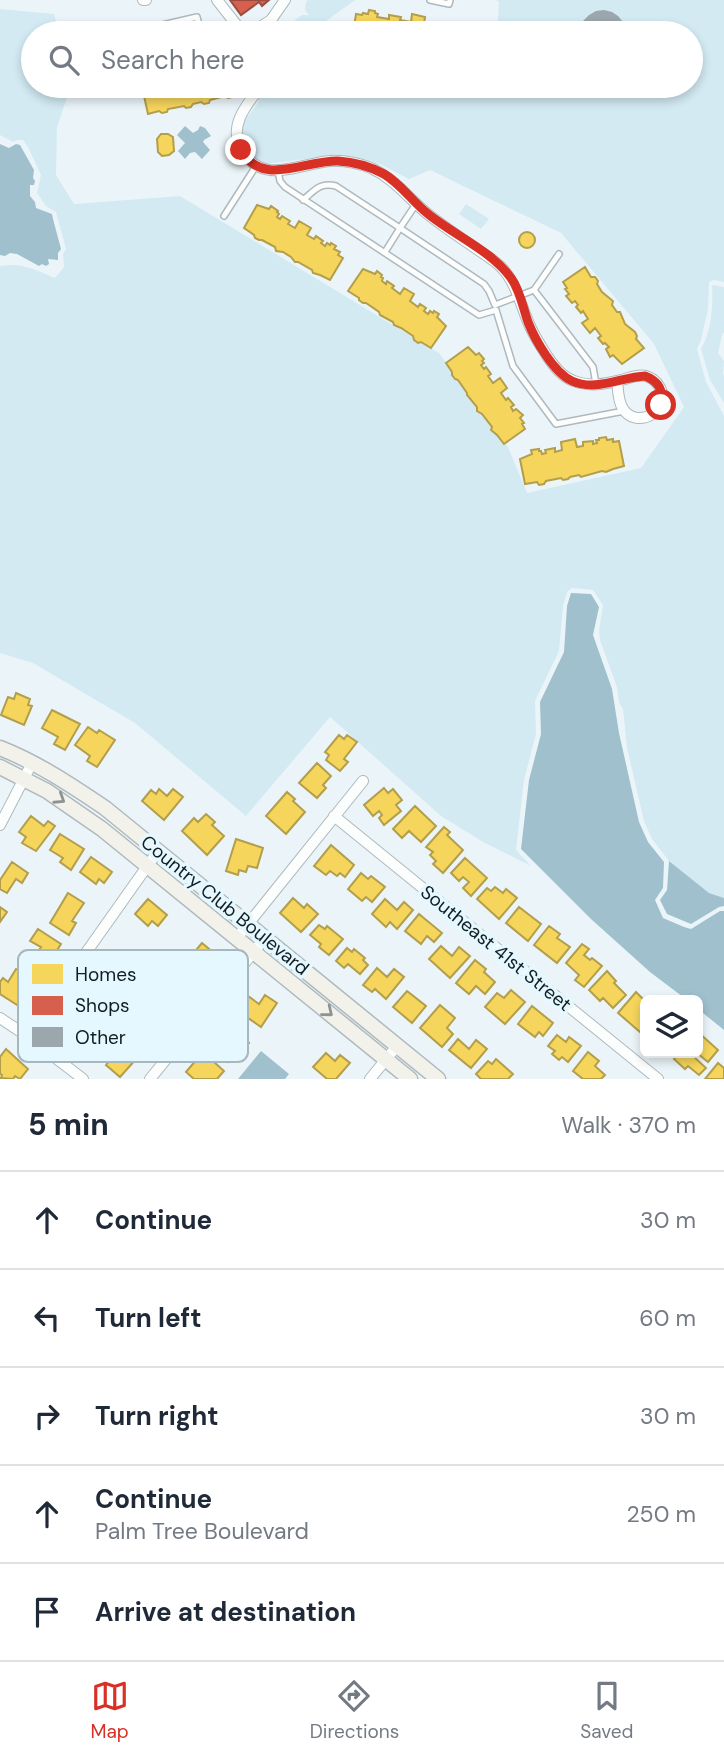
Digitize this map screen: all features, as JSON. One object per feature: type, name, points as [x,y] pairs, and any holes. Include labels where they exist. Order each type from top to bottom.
[{"type":"main road","name":"Country Club Boulevard","points":[[0,748],[32,763],[93,800],[438,1079]]},
{"type":"main road","name":"Country Club Boulevard","points":[[0,767],[72,807],[410,1079]]},
{"type":"street","points":[[217,0],[234,21]]},
{"type":"street","points":[[269,21],[285,0]]},
{"type":"street","points":[[251,98],[245,106],[237,130],[237,140],[246,159],[256,166],[278,171],[329,161],[358,163],[387,176],[426,213],[498,264],[510,276],[530,326],[555,368],[570,381],[596,384],[645,376],[657,383],[661,390],[661,405],[651,416],[630,416],[624,411],[619,400],[617,381]]},
{"type":"street","points":[[0,825],[32,763]]},
{"type":"street","points":[[236,939],[363,781]]},
{"type":"street","name":"Southeast 41st Street","points":[[334,816],[658,1079]]},
{"type":"street","points":[[88,950],[158,851]]},
{"type":"street","points":[[248,958],[265,938]]},
{"type":"street","points":[[0,1018],[18,1030]]},
{"type":"street","points":[[370,1079],[397,1045]]},
{"type":"street","points":[[61,1062],[83,1079]]},
{"type":"street","points":[[150,1079],[164,1062]]},
{"type":"lane","points":[[430,0],[449,4],[450,0]]},
{"type":"lane","points":[[180,21],[197,17],[198,21]]},
{"type":"lane","points":[[224,216],[256,166]]},
{"type":"lane","points":[[278,171],[280,181],[285,187],[303,200],[479,315],[534,290],[559,254]]},
{"type":"lane","points":[[303,200],[326,184],[336,186],[484,284],[489,291],[513,366],[556,424],[624,411]]},
{"type":"lane","points":[[385,252],[417,203]]},
{"type":"lane","points":[[534,290],[593,367],[596,384]]},
{"type":"shaded area","points":[[355,0],[326,21],[294,21],[302,15],[309,15],[305,10],[306,2]]},
{"type":"shaded area","points":[[496,0],[724,0],[724,282],[709,282],[708,309],[697,349],[706,382],[724,416],[724,898],[709,893],[669,861],[652,839],[644,821],[627,748],[623,709],[600,640],[603,605],[593,590],[572,588],[567,592],[559,651],[535,701],[536,734],[524,780],[516,850],[531,866],[483,842],[441,816],[330,717],[246,816],[135,723],[33,663],[0,653],[0,266],[21,266],[55,278],[64,267],[63,254],[66,249],[56,212],[46,206],[37,193],[41,175],[28,147],[23,140],[13,142],[0,135],[0,9],[54,14],[56,21],[21,21],[21,98],[67,98],[57,127],[56,175],[74,204],[180,196],[439,353],[508,447],[527,493],[641,468],[684,407],[654,344],[561,233],[430,170],[409,179],[380,164],[340,155],[265,164],[245,151],[240,127],[259,98],[703,98],[703,21],[498,21],[499,2]]},
{"type":"shaded area","points":[[185,126],[193,133],[200,126],[211,136],[203,142],[210,150],[202,159],[195,152],[185,159],[178,151],[185,143],[177,135]]},
{"type":"shaded area","points":[[0,144],[9,148],[20,145],[34,170],[35,181],[34,185],[30,185],[30,196],[36,208],[52,214],[61,249],[58,260],[48,259],[49,264],[46,266],[39,266],[17,254],[0,255]]},
{"type":"shaded area","points":[[466,204],[489,219],[481,229],[459,214]]},
{"type":"shaded area","points":[[712,285],[724,287],[724,332],[718,353],[724,361],[724,403],[710,380],[701,349],[708,334],[711,317]]},
{"type":"shaded area","points":[[571,593],[591,594],[599,607],[593,635],[612,689],[639,822],[648,842],[664,862],[663,888],[655,900],[663,918],[691,929],[724,911],[724,1030],[703,1013],[703,995],[680,995],[650,972],[591,919],[521,849],[529,780],[541,734],[540,702],[564,652],[567,606]]},
{"type":"shaded area","points":[[669,861],[709,893],[724,898],[724,906],[691,924],[667,914],[660,900],[667,890]]},
{"type":"shaded area","points":[[261,1051],[289,1074],[285,1079],[238,1079]]},
{"type":"building: Homes","points":[[369,10],[375,11],[377,17],[389,19],[389,15],[401,17],[400,20],[406,21],[355,21],[356,14],[368,14]]},
{"type":"building: Homes","points":[[412,14],[425,17],[424,21],[411,21]]},
{"type":"building: Homes","points":[[144,98],[218,98],[209,103],[201,102],[191,107],[184,106],[168,109],[167,112],[148,114]]},
{"type":"building: Homes","points":[[161,134],[173,137],[174,151],[169,155],[162,156],[158,152],[157,139]]},
{"type":"building: Homes","points":[[257,205],[269,209],[271,206],[278,211],[277,217],[280,219],[282,216],[290,221],[288,224],[295,228],[299,221],[311,228],[307,235],[314,239],[316,236],[325,246],[331,243],[336,246],[334,249],[340,252],[338,255],[343,258],[330,280],[313,273],[283,252],[276,251],[275,247],[255,238],[244,228]]},
{"type":"building: Homes","points":[[527,232],[533,234],[533,246],[527,248],[521,246],[519,240],[521,234]]},
{"type":"building: Homes","points":[[585,267],[591,277],[598,281],[602,292],[613,301],[612,305],[620,312],[625,324],[635,332],[636,339],[644,348],[622,364],[613,355],[610,357],[606,349],[609,347],[598,338],[601,336],[595,328],[590,333],[582,323],[588,319],[583,311],[581,313],[575,301],[572,303],[566,296],[569,294],[563,282]]},
{"type":"building: Homes","points":[[363,269],[375,274],[377,271],[382,275],[382,281],[394,286],[392,288],[400,294],[404,288],[414,294],[410,301],[418,307],[420,304],[426,308],[424,311],[428,314],[434,311],[439,314],[437,317],[446,326],[431,348],[418,343],[413,336],[348,291]]},
{"type":"building: Homes","points":[[468,347],[484,359],[481,365],[491,374],[488,376],[493,383],[500,378],[507,388],[501,393],[514,405],[511,407],[513,411],[516,409],[523,415],[520,418],[525,429],[504,444],[477,411],[477,407],[446,363]]},
{"type":"building: Homes","points":[[606,437],[607,440],[613,439],[613,442],[619,441],[624,466],[581,477],[579,475],[546,481],[539,485],[537,482],[525,484],[520,459],[532,454],[531,450],[539,449],[542,454],[546,453],[545,450],[555,448],[555,452],[562,450],[561,442],[575,439],[577,447],[583,446],[583,442],[593,441],[593,444],[597,443],[599,438]]},
{"type":"building: Homes","points":[[16,693],[30,699],[28,705],[32,706],[24,725],[1,715],[8,697],[14,699]]},
{"type":"building: Homes","points":[[52,710],[80,724],[65,750],[54,744],[58,737],[42,728]]},
{"type":"building: Homes","points":[[88,727],[115,740],[97,767],[87,761],[90,756],[75,745]]},
{"type":"building: Homes","points":[[339,735],[344,739],[347,735],[357,742],[344,759],[348,762],[340,771],[326,760],[329,755],[325,752]]},
{"type":"building: Homes","points":[[317,763],[331,776],[323,785],[326,788],[317,798],[299,783]]},
{"type":"building: Homes","points":[[384,788],[388,793],[393,789],[402,800],[396,805],[401,811],[384,825],[379,818],[382,815],[379,811],[373,816],[364,805]]},
{"type":"building: Homes","points":[[159,789],[167,796],[173,789],[183,797],[164,820],[142,801],[151,790],[156,794]]},
{"type":"building: Homes","points":[[287,792],[305,812],[286,834],[266,816]]},
{"type":"building: Homes","points":[[415,806],[436,826],[421,842],[409,831],[402,838],[393,829]]},
{"type":"building: Homes","points":[[206,814],[215,822],[212,825],[224,836],[207,855],[182,831],[194,818],[198,822]]},
{"type":"building: Homes","points":[[31,816],[44,826],[48,821],[55,826],[36,851],[22,843],[26,837],[19,832]]},
{"type":"building: Homes","points":[[444,827],[450,832],[447,835],[463,850],[443,873],[433,864],[436,861],[430,855],[433,852],[426,847]]},
{"type":"building: Homes","points":[[60,834],[84,849],[71,870],[60,862],[63,858],[50,850]]},
{"type":"building: Homes","points":[[236,839],[263,848],[257,868],[248,866],[246,872],[239,870],[238,875],[226,871]]},
{"type":"building: Homes","points":[[331,845],[354,865],[345,877],[330,871],[326,875],[314,866]]},
{"type":"building: Homes","points":[[91,857],[112,872],[104,883],[99,879],[96,884],[80,872]]},
{"type":"building: Homes","points":[[465,858],[487,878],[471,896],[463,888],[469,882],[463,877],[459,881],[451,873]]},
{"type":"building: Homes","points":[[12,862],[28,873],[22,883],[16,879],[7,893],[0,889],[0,880]]},
{"type":"building: Homes","points":[[361,873],[368,879],[371,876],[385,887],[372,902],[366,897],[362,901],[348,889]]},
{"type":"building: Homes","points":[[495,887],[503,893],[506,889],[517,898],[499,919],[477,899],[487,888],[491,891]]},
{"type":"building: Homes","points":[[68,893],[84,903],[72,921],[76,923],[69,935],[50,923]]},
{"type":"building: Homes","points":[[293,898],[304,908],[307,904],[318,914],[301,932],[280,913]]},
{"type":"building: Homes","points":[[148,899],[167,915],[158,926],[152,921],[148,926],[135,914]]},
{"type":"building: Homes","points":[[385,899],[397,910],[404,902],[413,910],[397,929],[390,922],[386,927],[372,914]]},
{"type":"building: Homes","points":[[0,907],[7,912],[0,922]]},
{"type":"building: Homes","points":[[519,907],[541,924],[528,941],[506,923]]},
{"type":"building: Homes","points":[[419,914],[442,933],[434,942],[427,936],[421,944],[405,931]]},
{"type":"building: Homes","points":[[319,925],[325,929],[327,926],[343,939],[329,955],[310,935]]},
{"type":"building: Homes","points":[[549,926],[560,934],[557,938],[570,947],[557,963],[534,945]]},
{"type":"building: Homes","points":[[38,929],[61,944],[57,950],[39,950],[41,947],[30,941]]},
{"type":"building: Homes","points":[[202,943],[210,950],[196,950]]},
{"type":"building: Homes","points":[[582,944],[589,949],[584,955],[602,966],[584,987],[575,980],[579,975],[566,963]]},
{"type":"building: Homes","points":[[441,946],[452,956],[459,947],[470,956],[450,978],[429,959]]},
{"type":"building: Homes","points":[[347,948],[352,952],[354,949],[365,958],[363,960],[368,965],[360,974],[348,964],[344,968],[336,961]]},
{"type":"building: Homes","points":[[475,960],[495,982],[485,994],[476,986],[469,994],[456,983]]},
{"type":"building: Homes","points":[[377,968],[387,977],[394,969],[404,977],[386,999],[375,989],[372,992],[363,985]]},
{"type":"building: Homes","points":[[16,969],[18,970],[17,1005],[0,994],[0,982],[3,978],[8,982]]},
{"type":"building: Homes","points":[[607,971],[626,995],[613,1008],[603,998],[600,1001],[589,990]]},
{"type":"building: Homes","points":[[511,990],[525,1002],[505,1024],[485,1007],[497,993],[504,998]]},
{"type":"building: Homes","points":[[407,991],[426,1006],[412,1023],[393,1007]]},
{"type":"building: Homes","points":[[636,992],[640,996],[640,1032],[618,1013]]},
{"type":"building: Homes","points":[[265,995],[277,1003],[261,1027],[248,1018],[248,996],[259,1004]]},
{"type":"building: Homes","points":[[440,1005],[455,1018],[447,1028],[453,1034],[442,1047],[420,1028]]},
{"type":"building: Homes","points":[[532,1006],[553,1023],[543,1036],[539,1032],[535,1037],[518,1024]]},
{"type":"building: Homes","points":[[557,1035],[566,1042],[569,1037],[581,1046],[568,1062],[562,1057],[559,1060],[552,1054],[555,1051],[548,1046]]},
{"type":"building: Homes","points":[[703,1036],[718,1050],[708,1062],[703,1058]]},
{"type":"building: Homes","points":[[458,1039],[469,1049],[476,1040],[487,1049],[471,1068],[449,1050]]},
{"type":"building: Homes","points":[[6,1049],[28,1069],[20,1079],[15,1076],[13,1079],[1,1078],[0,1057]]},
{"type":"building: Homes","points":[[588,1052],[599,1061],[595,1066],[605,1075],[601,1079],[583,1079],[573,1071]]},
{"type":"building: Homes","points":[[326,1053],[335,1061],[340,1055],[350,1063],[336,1079],[327,1079],[313,1067]]},
{"type":"building: Homes","points":[[695,1058],[706,1068],[699,1075],[688,1066],[685,1069],[674,1059]]},
{"type":"building: Homes","points":[[496,1059],[513,1074],[508,1079],[481,1079],[476,1074],[488,1061],[492,1064]]},
{"type":"building: Homes","points":[[108,1062],[133,1062],[120,1077],[106,1065]]},
{"type":"building: Homes","points":[[194,1062],[214,1062],[224,1071],[217,1079],[194,1079],[186,1072]]},
{"type":"building: Homes","points":[[718,1063],[724,1068],[724,1079],[705,1079]]},
{"type":"building: Shops","points":[[230,0],[269,0],[262,6],[259,2],[241,15]]},
{"type":"building: Other","points":[[596,11],[612,12],[622,21],[583,21]]},
{"type":"route","points":[[241,150],[246,159],[268,170],[278,171],[338,161],[358,163],[387,176],[426,213],[498,264],[510,276],[536,339],[555,368],[570,381],[605,384],[645,376],[657,383],[661,390],[661,405]]}]
